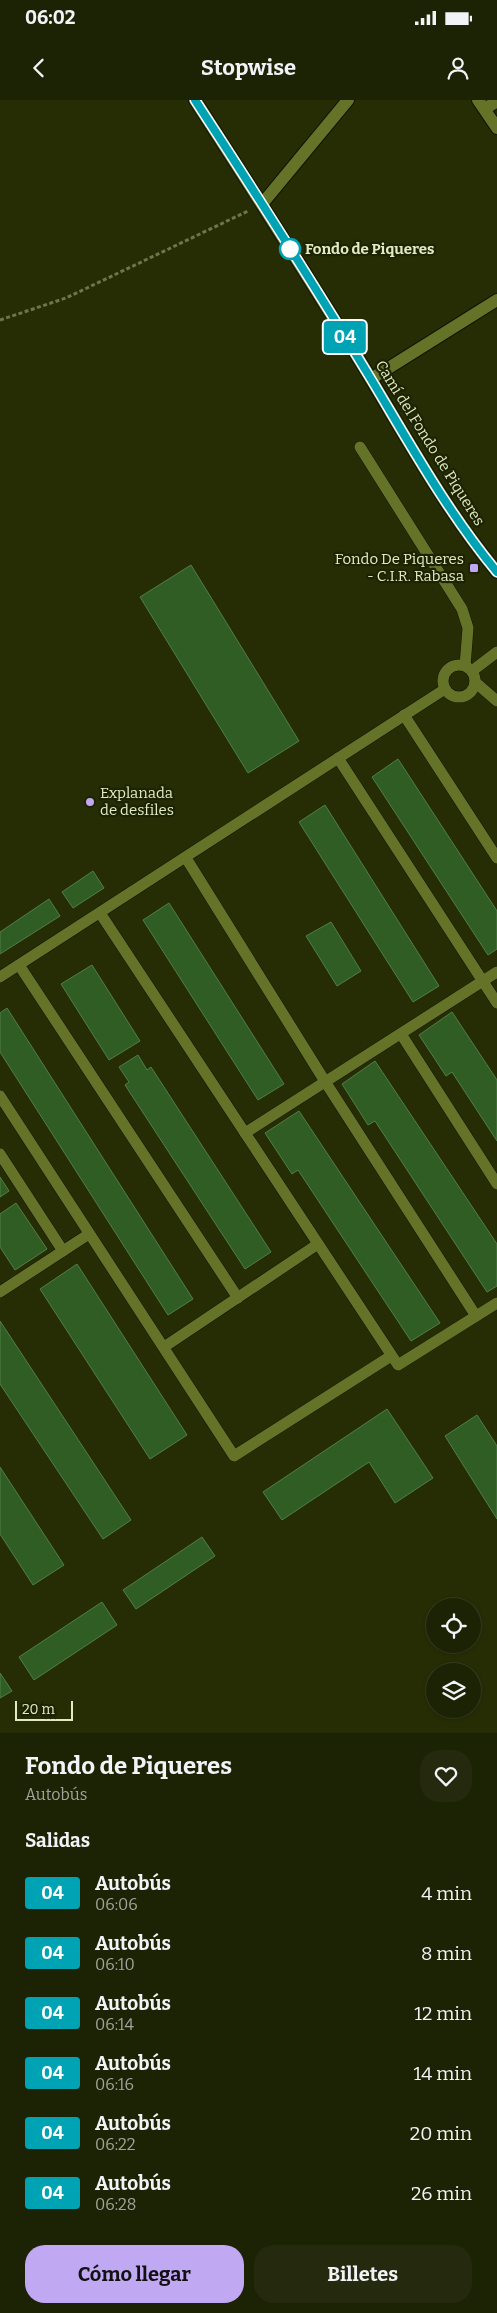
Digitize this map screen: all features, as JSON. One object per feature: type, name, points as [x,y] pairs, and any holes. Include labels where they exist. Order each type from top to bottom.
[{"type":"street","name":"Camí del Fondo de Piqueres","points":[[195,100],[477,548],[497,572]]},
{"type":"street","points":[[262,204],[348,100]]},
{"type":"street","points":[[497,101],[481,105],[497,128]]},
{"type":"street","points":[[371,380],[497,300]]},
{"type":"lane","points":[[360,447],[462,609],[468,628],[470,673],[470,692],[460,697],[454,696],[445,689],[442,682],[447,669],[453,666],[470,673],[497,701]]},
{"type":"lane","points":[[470,673],[497,652]]},
{"type":"lane","points":[[0,977],[445,689]]},
{"type":"lane","points":[[404,715],[497,858]]},
{"type":"lane","points":[[338,758],[497,1003]]},
{"type":"lane","points":[[186,858],[326,1083],[476,1316]]},
{"type":"lane","points":[[100,913],[398,1365],[497,1303]]},
{"type":"lane","points":[[19,965],[238,1298]]},
{"type":"lane","points":[[245,1133],[497,972]]},
{"type":"lane","points":[[401,1034],[497,1184]]},
{"type":"lane","points":[[0,1096],[234,1456],[391,1356]]},
{"type":"lane","points":[[0,1154],[64,1251]]},
{"type":"lane","points":[[1,1288],[89,1234]]},
{"type":"lane","points":[[164,1347],[318,1244]]},
{"type":"path","points":[[0,320],[66,298],[262,204]]},
{"type":"building","points":[[191,565],[299,741],[248,773],[140,597]]},
{"type":"building","points":[[398,759],[497,911],[497,949],[488,955],[372,777]]},
{"type":"building","points":[[325,805],[439,986],[413,1002],[299,822]]},
{"type":"building","points":[[93,871],[104,888],[73,908],[62,892]]},
{"type":"building","points":[[49,899],[60,916],[0,954],[0,932]]},
{"type":"building","points":[[169,903],[284,1084],[258,1100],[143,920]]},
{"type":"building","points":[[331,922],[361,971],[337,986],[306,936]]},
{"type":"building","points":[[92,965],[140,1041],[109,1060],[61,984]]},
{"type":"building","points":[[7,1008],[193,1299],[168,1315],[0,1052],[0,1013]]},
{"type":"building","points":[[452,1012],[497,1080],[497,1141],[452,1072],[446,1076],[419,1035]]},
{"type":"building","points":[[138,1055],[147,1070],[151,1067],[271,1252],[245,1269],[125,1085],[129,1082],[119,1067]]},
{"type":"building","points":[[375,1061],[497,1244],[497,1286],[487,1292],[375,1121],[368,1125],[342,1084]]},
{"type":"building","points":[[299,1111],[440,1323],[411,1341],[298,1170],[292,1174],[265,1133]]},
{"type":"building","points":[[0,1177],[9,1191],[0,1197]]},
{"type":"building","points":[[16,1203],[47,1249],[15,1270],[0,1247],[0,1214]]},
{"type":"building","points":[[77,1264],[187,1435],[150,1459],[40,1289]]},
{"type":"building","points":[[0,1321],[131,1520],[103,1539],[0,1384]]},
{"type":"building","points":[[387,1409],[433,1478],[395,1503],[369,1462],[282,1520],[263,1492]]},
{"type":"building","points":[[477,1415],[497,1446],[497,1519],[445,1436]]},
{"type":"building","points":[[0,1467],[64,1565],[33,1585],[0,1534]]},
{"type":"building","points":[[202,1537],[215,1556],[136,1609],[123,1590]]},
{"type":"building","points":[[102,1602],[117,1625],[34,1680],[19,1657]]},
{"type":"building","points":[[0,1673],[12,1691],[0,1698]]},
{"type":"bus line","name":"04","points":[[195,100],[272,220],[391,414],[477,548],[497,572]]},
{"type":"place","name":"Fondo de Piqueres","points":[[290,249]]},
{"type":"place","name":"Fondo De Piqueres - C.I.R. Rabasa","points":[[474,568]]},
{"type":"place","name":"Explanada de desfiles","points":[[90,802]]}]
